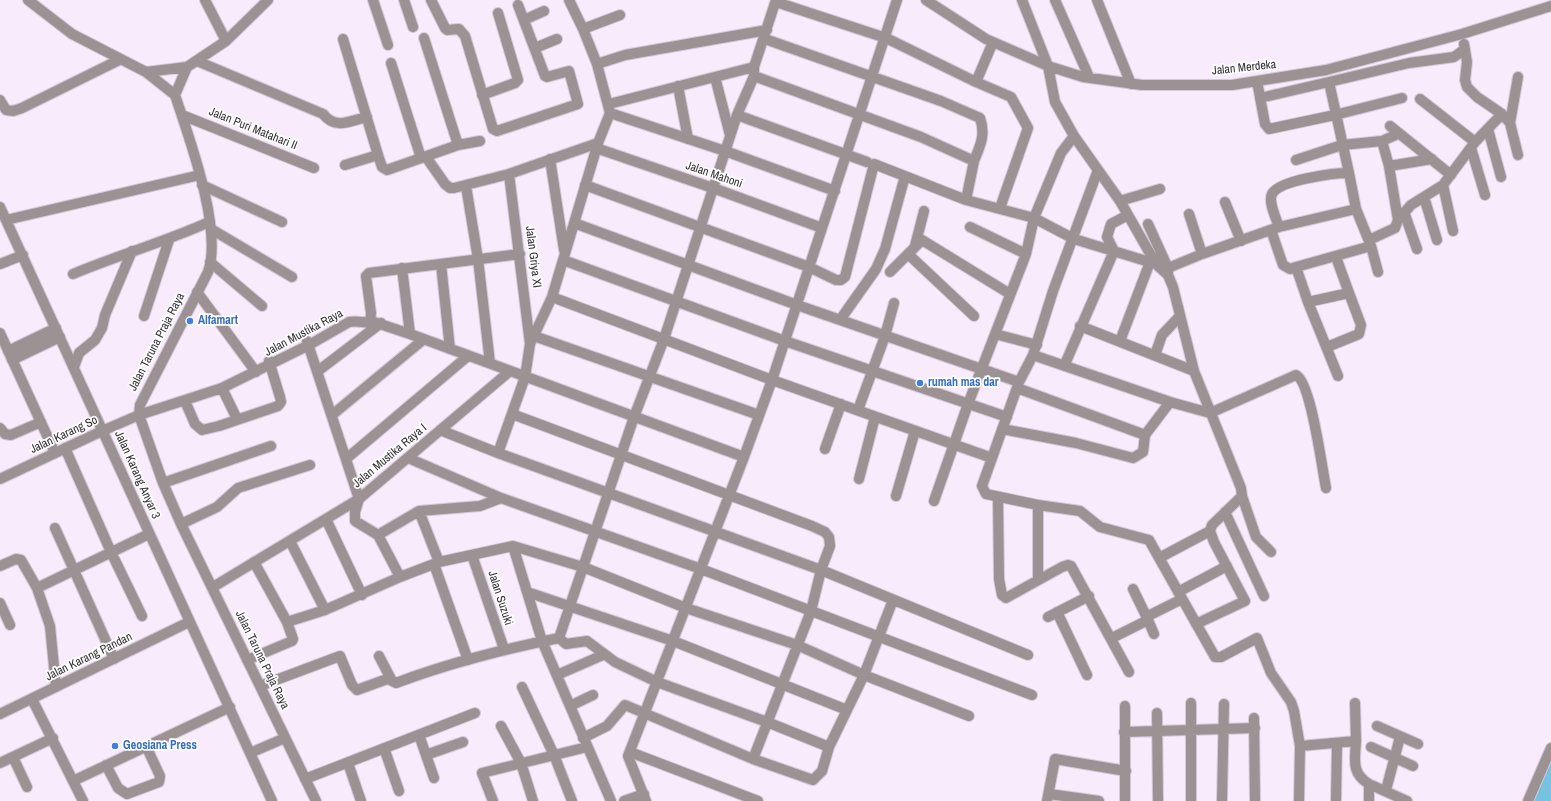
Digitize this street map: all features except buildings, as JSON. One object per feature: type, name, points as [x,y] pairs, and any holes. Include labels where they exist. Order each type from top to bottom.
[{"type":"street","points":[[28,0],[72,34],[119,60],[146,72],[175,95],[187,68]]},
{"type":"street","points":[[205,0],[226,41]]},
{"type":"street","points":[[146,72],[187,68],[226,41],[268,0]]},
{"type":"street","points":[[373,0],[388,45]]},
{"type":"street","points":[[404,0],[413,27]]},
{"type":"street","points":[[431,0],[445,28],[447,30],[458,29],[465,36],[493,130],[497,131],[577,105],[569,71],[546,77],[518,5]]},
{"type":"street","points":[[498,453],[525,377],[532,340],[552,297],[585,185],[610,108],[597,64],[583,29],[569,0]]},
{"type":"street","points":[[624,801],[645,798],[628,756],[730,495],[772,380],[886,38],[897,0]]},
{"type":"street","name":"Jalan Merdeka","points":[[926,0],[993,42],[1048,66],[1089,77],[1142,85],[1232,85],[1326,70],[1462,34],[1551,6]]},
{"type":"street","points":[[1022,0],[1048,66],[1055,102],[1074,136],[1120,201],[1153,263]]},
{"type":"street","points":[[1055,0],[1089,77]]},
{"type":"street","points":[[1097,0],[1130,84]]},
{"type":"street","points":[[559,638],[634,416],[664,339],[737,115],[754,72],[776,1],[886,38],[976,82],[1011,97],[1028,128],[1000,208]]},
{"type":"street","points":[[524,20],[544,11]]},
{"type":"street","points":[[482,95],[515,83],[518,80],[498,13]]},
{"type":"street","points":[[583,29],[620,15]]},
{"type":"street","points":[[597,64],[625,55],[766,34],[873,77],[941,101],[980,118],[983,127],[983,139],[974,162],[966,200]]},
{"type":"street","points":[[1462,34],[1465,49],[1467,87],[1502,114],[1510,123]]},
{"type":"street","points":[[424,38],[458,145]]},
{"type":"street","points":[[343,39],[382,167],[387,170],[458,145],[480,141]]},
{"type":"street","points":[[535,48],[557,39]]},
{"type":"street","points":[[976,82],[993,42]]},
{"type":"street","points":[[1260,98],[1409,63],[1454,57],[1465,49]]},
{"type":"street","points":[[0,100],[6,110],[14,111],[119,60]]},
{"type":"street","points":[[197,61],[323,114],[330,122],[335,124],[367,117]]},
{"type":"street","points":[[391,63],[424,158],[448,187],[454,188],[466,186],[597,146]]},
{"type":"street","points":[[610,108],[678,86],[715,77],[754,72],[921,137],[974,162]]},
{"type":"street","points":[[1518,76],[1510,123],[1518,155]]},
{"type":"street","points":[[715,77],[730,136]]},
{"type":"street","points":[[1257,81],[1265,124],[1269,129],[1335,115],[1402,98]]},
{"type":"street","points":[[1329,82],[1356,209],[1370,243],[1378,272]]},
{"type":"street","points":[[678,86],[688,139]]},
{"type":"street","name":"Jalan Taruna Praja Raya","points":[[175,95],[200,175],[210,225],[210,262],[208,272],[140,405],[140,415],[163,483],[181,524],[316,801]]},
{"type":"street","points":[[1420,99],[1473,145],[1485,195]]},
{"type":"street","points":[[610,108],[688,139],[835,191]]},
{"type":"street","points":[[1349,173],[1317,176],[1278,187],[1272,193],[1270,199],[1283,265],[1290,269],[1336,257],[1370,243],[1395,228],[1401,216],[1411,205],[1443,185],[1473,145],[1502,114]]},
{"type":"street","name":"Jalan Puri Matahari II","points":[[182,115],[314,168]]},
{"type":"street","points":[[737,115],[867,162]]},
{"type":"street","points":[[1390,126],[1398,134],[1451,175]]},
{"type":"street","points":[[1488,130],[1502,177]]},
{"type":"street","points":[[1296,160],[1342,145],[1382,141],[1398,134]]},
{"type":"street","points":[[934,501],[981,369],[1026,254],[1034,218],[1061,153],[1074,136]]},
{"type":"street","points":[[1382,141],[1401,216],[1417,249]]},
{"type":"street","name":"Jalan Mahoni","points":[[597,146],[822,228]]},
{"type":"street","points":[[345,165],[378,155]]},
{"type":"street","points":[[1389,166],[1432,159]]},
{"type":"street","points":[[550,160],[564,257]]},
{"type":"street","points":[[585,185],[701,226],[810,267],[836,280],[841,280],[845,276],[874,164],[966,200],[1034,218],[1074,239],[1153,263],[1168,271]]},
{"type":"street","points":[[1098,170],[1074,239],[1053,291],[1035,350],[1018,385],[982,486],[986,494],[1038,505],[1080,511],[1100,527],[1146,538],[1151,542],[1215,656],[1221,657],[1257,638],[1270,673],[1291,702],[1300,746],[1299,801]]},
{"type":"street","name":"Jalan Griya XI","points":[[509,174],[532,340]]},
{"type":"street","points":[[6,220],[200,175]]},
{"type":"street","points":[[840,320],[876,269],[885,249],[905,176]]},
{"type":"street","points":[[202,185],[282,222]]},
{"type":"street","points":[[1443,185],[1453,231]]},
{"type":"street","points":[[466,186],[478,259],[490,363]]},
{"type":"street","points":[[1120,201],[1160,189]]},
{"type":"street","points":[[1424,197],[1437,240]]},
{"type":"street","points":[[1225,202],[1242,241]]},
{"type":"street","name":"Jalan Karang Anyar 3","points":[[0,207],[189,622],[230,707],[271,801]]},
{"type":"street","points":[[1168,271],[1202,254],[1275,229],[1356,209]]},
{"type":"street","points":[[916,246],[924,211]]},
{"type":"street","points":[[1189,214],[1202,254]]},
{"type":"street","points":[[1114,251],[1109,243],[1107,236],[1108,231],[1114,221],[1128,215]]},
{"type":"street","points":[[574,223],[797,305],[981,369],[1145,435]]},
{"type":"street","points":[[1148,224],[1168,271],[1194,371],[1210,413],[1226,446],[1256,537],[1271,552]]},
{"type":"street","points":[[73,274],[132,251],[169,240],[210,225],[292,277]]},
{"type":"street","points":[[970,228],[1026,254]]},
{"type":"street","points":[[144,316],[169,240]]},
{"type":"street","points":[[890,272],[922,240],[1010,294]]},
{"type":"street","points":[[74,367],[79,353],[95,340],[102,328],[105,315],[132,251]]},
{"type":"street","points":[[1065,364],[1080,326],[1114,251]]},
{"type":"street","points":[[318,371],[374,322],[367,274],[402,268],[520,254]]},
{"type":"street","points":[[908,254],[974,316]]},
{"type":"street","points":[[0,264],[22,255]]},
{"type":"street","points":[[564,257],[676,303],[785,342],[1006,417]]},
{"type":"street","points":[[1327,347],[1359,334],[1361,325],[1336,257]]},
{"type":"street","points":[[210,262],[262,306]]},
{"type":"street","points":[[1120,341],[1153,263]]},
{"type":"street","points":[[441,264],[450,349]]},
{"type":"street","points":[[1296,267],[1308,302],[1338,376]]},
{"type":"street","points":[[402,268],[410,334]]},
{"type":"street","points":[[197,292],[256,370]]},
{"type":"street","points":[[1308,302],[1349,293]]},
{"type":"street","points":[[552,297],[772,380],[992,458]]},
{"type":"street","points":[[858,410],[873,372],[894,303]]},
{"type":"street","points":[[1155,355],[1162,335],[1180,316]]},
{"type":"street","name":"Jalan Mustika Raya","points":[[140,415],[222,388],[308,343],[347,318],[355,317],[424,339],[744,457]]},
{"type":"street","points":[[1080,326],[1194,371]]},
{"type":"street","points":[[0,333],[55,453]]},
{"type":"street","points":[[10,355],[58,333]]},
{"type":"street","points":[[995,334],[1065,364],[1170,402],[1210,413],[1290,376],[1296,375],[1300,377],[1312,409],[1326,488]]},
{"type":"street","points":[[332,415],[424,339]]},
{"type":"street","points":[[532,340],[650,376],[759,415]]},
{"type":"street","name":"Jalan Mustika Raya I","points":[[308,343],[359,500],[510,371]]},
{"type":"street","points":[[346,459],[468,356]]},
{"type":"street","points":[[185,401],[195,424],[202,430],[210,429],[278,406],[281,402],[270,363]]},
{"type":"street","name":"Jalan Mustika Raya","points":[[140,415],[145,411],[256,370]]},
{"type":"street","points":[[222,388],[237,420]]},
{"type":"street","points":[[1002,430],[1076,443],[1133,458],[1143,452],[1145,435],[1170,402]]},
{"type":"street","points":[[825,449],[840,404]]},
{"type":"street","points":[[512,414],[621,456],[730,495],[825,532],[829,537],[830,546],[821,570],[811,611],[753,759]]},
{"type":"street","name":"Jalan Karang So","points":[[0,479],[102,431],[140,415]]},
{"type":"street","points":[[859,479],[875,417]]},
{"type":"street","points":[[0,428],[5,434],[11,435],[41,422]]},
{"type":"street","points":[[440,430],[498,453],[821,570],[1028,655]]},
{"type":"street","points":[[896,496],[915,431]]},
{"type":"street","points":[[163,483],[271,446]]},
{"type":"street","points":[[65,448],[111,552],[142,616]]},
{"type":"street","points":[[408,458],[501,498],[701,569],[1032,695]]},
{"type":"street","points":[[181,524],[217,507],[238,488],[310,465]]},
{"type":"street","points":[[1196,624],[1245,601],[1214,542],[1210,531],[1212,525],[1242,496]]},
{"type":"street","points":[[998,497],[999,579],[1002,596],[1006,598],[1062,567],[1068,565],[1071,566],[1112,638],[1129,672]]},
{"type":"street","points":[[378,535],[419,511],[480,506],[501,498]]},
{"type":"street","points":[[213,587],[359,500]]},
{"type":"street","points":[[359,500],[355,512],[355,520],[378,535],[400,578]]},
{"type":"street","points":[[1038,505],[1038,580]]},
{"type":"street","points":[[419,511],[468,660]]},
{"type":"street","points":[[1225,512],[1264,596]]},
{"type":"street","points":[[326,519],[362,595]]},
{"type":"street","points":[[55,528],[114,659]]},
{"type":"street","points":[[1159,558],[1210,531]]},
{"type":"street","points":[[37,588],[149,534]]},
{"type":"street","points":[[290,541],[325,610]]},
{"type":"street","points":[[513,546],[542,641],[611,801]]},
{"type":"street","points":[[287,622],[325,610],[437,563],[513,546],[583,567],[686,608],[797,645],[864,675],[969,716]]},
{"type":"street","name":"Jalan Suzuki","points":[[472,555],[504,649]]},
{"type":"street","points":[[0,566],[16,559],[21,560],[37,588],[50,626],[56,687]]},
{"type":"street","points":[[247,660],[292,641],[293,639],[287,622],[254,562]]},
{"type":"street","points":[[1112,638],[1147,619],[1227,566]]},
{"type":"street","points":[[1132,589],[1154,634]]},
{"type":"street","points":[[527,592],[570,605],[673,641],[847,710]]},
{"type":"street","points":[[1087,675],[1052,615],[1089,596]]},
{"type":"street","points":[[493,801],[482,773],[554,755],[585,743],[607,726],[625,705],[753,759],[813,780],[822,771],[829,746],[864,675],[893,600]]},
{"type":"street","points":[[0,604],[10,625]]},
{"type":"street","name":"Jalan Karang Pandan","points":[[0,714],[189,622]]},
{"type":"street","points":[[379,656],[390,678],[396,683],[429,671],[504,649],[559,638]]},
{"type":"street","points":[[559,638],[566,644],[587,642],[593,645],[603,655],[657,682],[829,746]]},
{"type":"street","points":[[557,675],[603,655]]},
{"type":"street","points":[[260,686],[340,656],[352,685],[357,690],[390,678]]},
{"type":"street","points":[[522,687],[554,755],[572,801]]},
{"type":"street","points":[[570,706],[593,695]]},
{"type":"street","points":[[32,699],[53,738],[83,801]]},
{"type":"street","points":[[1191,702],[1191,801]]},
{"type":"street","points":[[1355,703],[1355,770],[1359,777],[1369,784],[1386,790],[1407,801]]},
{"type":"street","points":[[1222,801],[1224,704]]},
{"type":"street","points":[[1125,706],[1125,801]]},
{"type":"street","points":[[73,781],[230,707]]},
{"type":"street","points":[[305,779],[474,713]]},
{"type":"street","points":[[1157,713],[1158,801]]},
{"type":"street","points":[[1254,718],[1255,801]]},
{"type":"street","points":[[501,726],[521,763],[533,801]]},
{"type":"street","points":[[1377,726],[1418,744]]},
{"type":"street","points":[[1124,732],[1255,728]]},
{"type":"street","points":[[419,735],[434,778]]},
{"type":"street","points":[[1386,790],[1400,737]]},
{"type":"street","points":[[0,763],[53,738]]},
{"type":"street","points":[[250,753],[285,738]]},
{"type":"street","points":[[1300,746],[1356,741]]},
{"type":"street","points":[[426,755],[463,742]]},
{"type":"street","points":[[1336,801],[1337,743]]},
{"type":"street","points":[[106,765],[118,788],[127,794],[159,782],[160,776],[146,746]]},
{"type":"street","points":[[1371,747],[1413,766]]},
{"type":"street","points":[[384,748],[399,791]]},
{"type":"street","points":[[1528,801],[1551,748]]},
{"type":"street","points":[[630,752],[754,800]]},
{"type":"street","points":[[13,757],[27,787]]},
{"type":"street","points":[[1099,801],[1048,797],[1055,759],[1126,771]]},
{"type":"street","points":[[348,763],[361,801]]},
{"type":"street","points":[[1369,784],[1369,801]]},
{"type":"water","points":[[1551,757],[1551,801],[1532,801]]},
{"type":"place","name":"Alfamart","points":[[190,321]]},
{"type":"place","name":"rumah mas dar","points":[[920,383]]},
{"type":"place","name":"Geosiana Press","points":[[115,746]]}]
